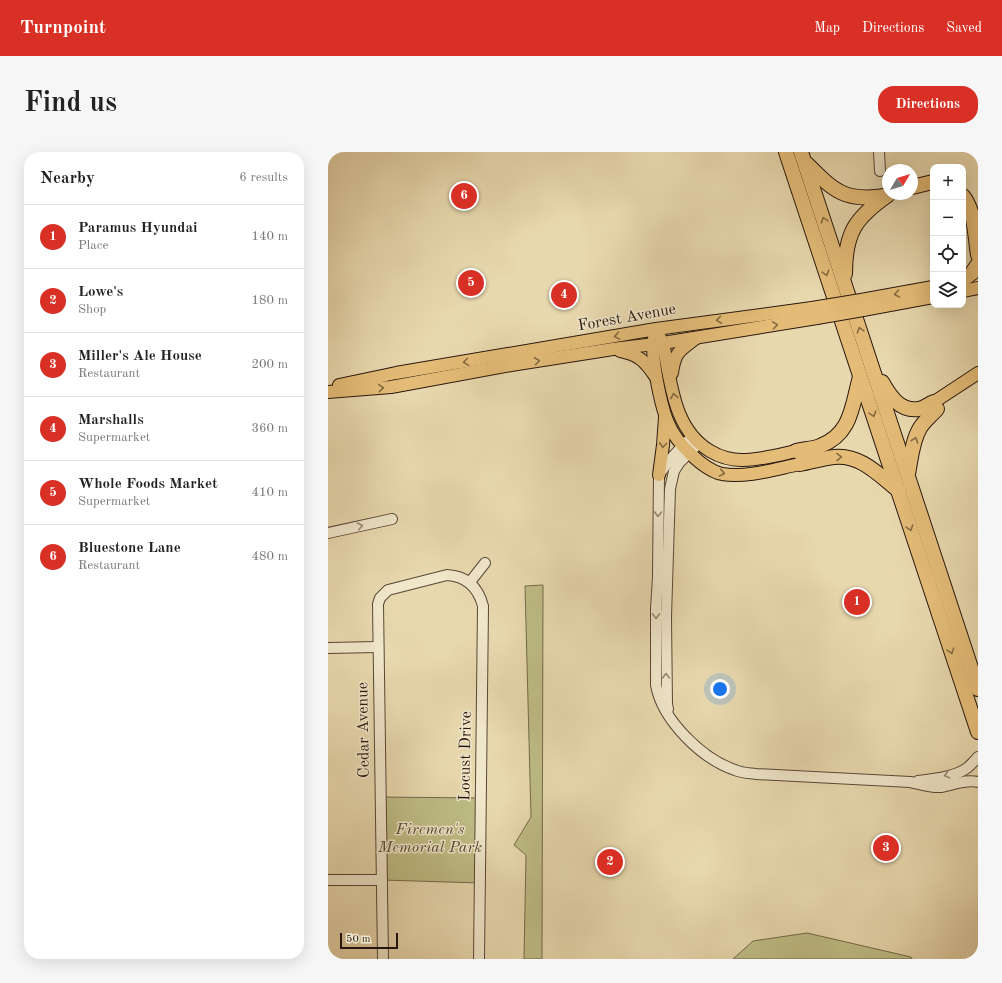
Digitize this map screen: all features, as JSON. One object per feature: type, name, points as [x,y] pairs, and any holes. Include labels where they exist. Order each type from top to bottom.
[{"type":"highway","points":[[786,152],[978,732]]},
{"type":"highway","points":[[803,156],[823,180],[842,193],[854,197],[867,198],[882,196]]},
{"type":"highway","points":[[803,156],[978,689]]},
{"type":"highway","points":[[918,186],[930,183]]},
{"type":"highway","points":[[845,284],[845,256],[849,238],[855,226],[864,214],[883,200]]},
{"type":"highway","points":[[966,200],[970,210],[978,255]]},
{"type":"highway","points":[[966,278],[978,264]]},
{"type":"highway","points":[[872,367],[890,395],[898,404],[911,409],[920,409],[936,405]]},
{"type":"highway","points":[[798,458],[833,439],[847,424],[860,377]]},
{"type":"highway","points":[[908,477],[913,445],[917,434],[936,405]]},
{"type":"highway","points":[[798,458],[846,457],[857,460],[868,466],[898,490]]},
{"type":"main road","points":[[966,281],[978,279]]},
{"type":"main road","name":"Forest Avenue","points":[[862,305],[930,288]]},
{"type":"main road","points":[[966,290],[978,288]]},
{"type":"main road","name":"Forest Avenue","points":[[328,392],[391,387],[511,365],[613,349],[698,338],[814,313],[862,305],[930,297]]},
{"type":"main road","name":"Forest Avenue","points":[[328,387],[396,373],[656,329],[814,313]]},
{"type":"main road","points":[[656,329],[658,344],[657,379],[665,414],[669,425],[686,449],[704,466],[720,473],[741,475],[798,458]]},
{"type":"main road","points":[[670,380],[674,358],[680,350],[698,338]]},
{"type":"main road","points":[[658,344],[670,380],[676,407],[683,422],[696,440],[719,456],[731,460],[798,458]]},
{"type":"main road","points":[[613,349],[633,354],[643,360],[657,379]]},
{"type":"main road","points":[[936,405],[978,373]]},
{"type":"main road","points":[[936,405],[978,382]]},
{"type":"main road","points":[[659,475],[665,414]]},
{"type":"street","points":[[879,152],[880,171]]},
{"type":"street","points":[[696,440],[665,465],[659,475],[656,685],[658,694],[669,715],[688,740],[703,753],[736,770],[756,774],[865,781],[910,782],[934,779],[960,772],[967,768],[978,756]]},
{"type":"street","points":[[669,715],[667,704],[666,659],[670,489],[674,471],[686,449]]},
{"type":"street","points":[[328,533],[392,519]]},
{"type":"street","points":[[470,582],[485,563]]},
{"type":"street","name":"Cedar Avenue","points":[[383,959],[378,604],[380,598],[388,590],[447,575],[455,576],[470,582]]},
{"type":"street","name":"Locust Drive","points":[[470,582],[477,590],[483,606],[479,959]]},
{"type":"street","points":[[328,648],[378,647]]},
{"type":"street","points":[[910,782],[933,787],[941,787],[967,781],[978,782]]},
{"type":"street","points":[[328,880],[382,880]]},
{"type":"green space","points":[[543,585],[542,959],[524,959],[526,855],[514,845],[531,817],[525,586]]},
{"type":"green space","name":"Firemen's Memorial Park","points":[[380,797],[481,798],[480,883],[382,880]]},
{"type":"green space","points":[[807,933],[911,957],[912,959],[733,959],[753,941]]},
{"type":"place","name":"Bluestone Lane","points":[[464,196]]},
{"type":"place","name":"Whole Foods Market","points":[[471,283]]},
{"type":"place","name":"Marshalls","points":[[564,295]]},
{"type":"place","name":"Paramus Hyundai","points":[[857,602]]},
{"type":"place","name":"Miller's Ale House","points":[[886,848]]},
{"type":"place","name":"Lowe's","points":[[610,862]]}]
